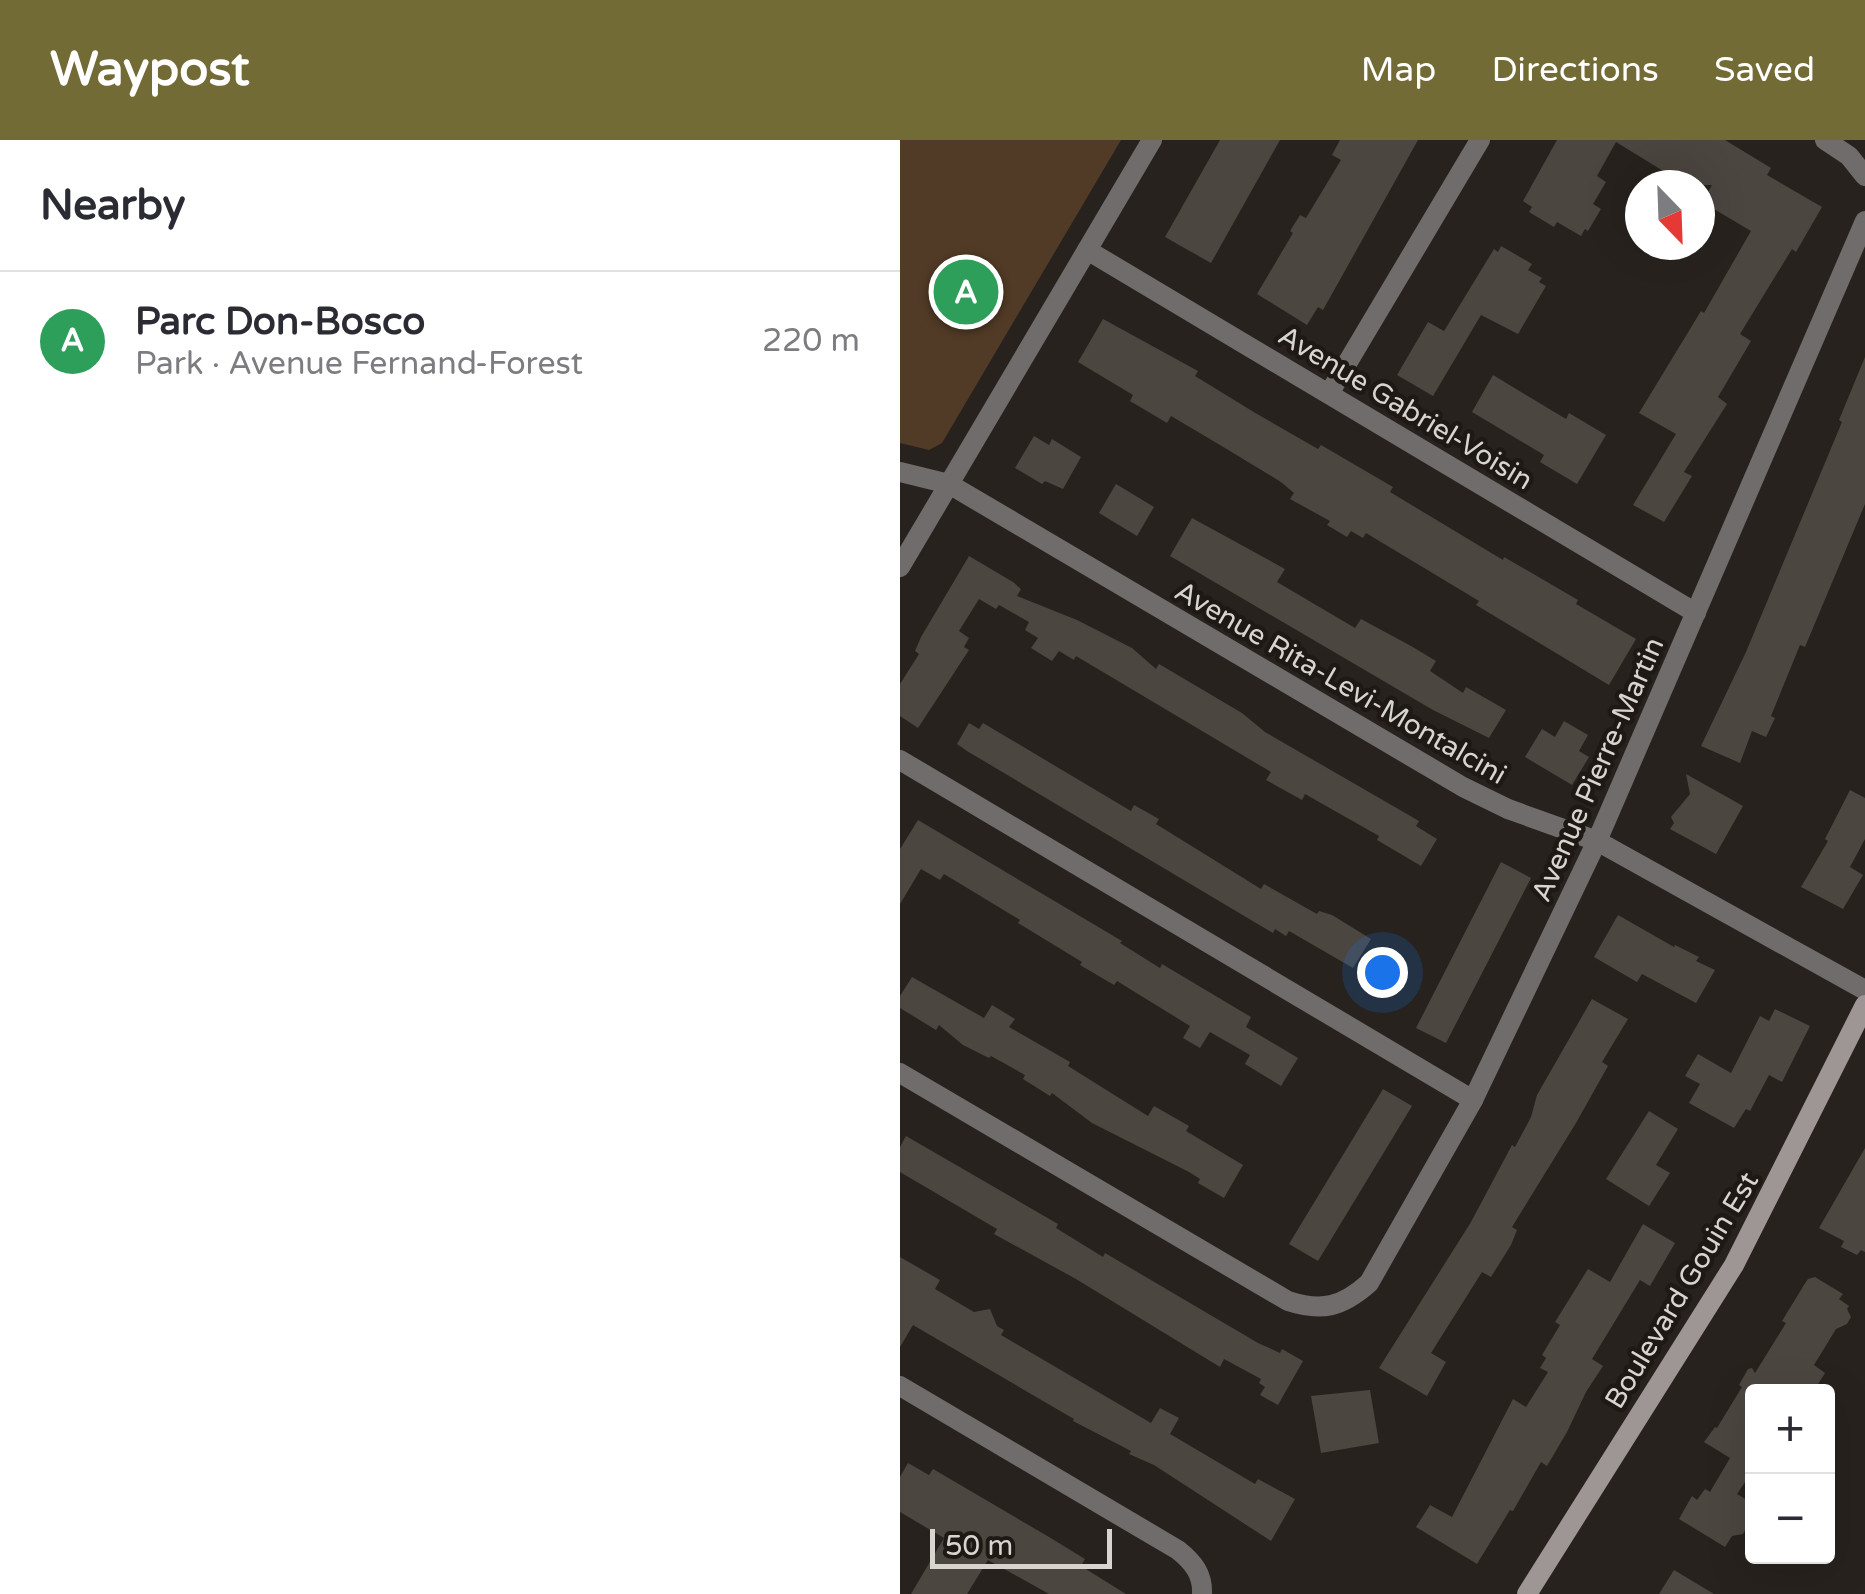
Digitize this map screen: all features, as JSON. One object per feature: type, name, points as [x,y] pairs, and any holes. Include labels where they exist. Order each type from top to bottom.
[{"type":"street","points":[[900,567],[1152,140]]},
{"type":"street","points":[[1330,392],[1480,140]]},
{"type":"street","points":[[1824,140],[1849,156],[1865,176]]},
{"type":"street","name":"Avenue Pierre-Martin","points":[[900,1072],[1288,1301],[1309,1308],[1332,1308],[1352,1299],[1369,1283],[1474,1100],[1596,842],[1865,221]]},
{"type":"street","name":"Avenue Gabriel-Voisin","points":[[1087,250],[1696,613]]},
{"type":"street","name":"Avenue Rita-Levi-Montalcini","points":[[900,472],[949,484],[1463,787],[1508,809],[1596,842],[1865,990]]},
{"type":"street","points":[[900,760],[1474,1100]]},
{"type":"street","name":"Boulevard Gouin Est","points":[[1527,1594],[1734,1265],[1865,1005]]},
{"type":"street","points":[[900,1386],[1178,1550],[1195,1566],[1202,1594]]},
{"type":"shaded area","points":[[900,140],[1121,140],[942,443],[929,450],[900,443]]},
{"type":"building","points":[[1220,140],[1280,140],[1211,263],[1165,237]]},
{"type":"building","points":[[1340,140],[1418,140],[1323,310],[1318,307],[1307,325],[1257,294],[1300,215],[1306,218],[1341,160],[1332,155]]},
{"type":"building","points":[[1557,140],[1725,140],[1771,168],[1767,175],[1822,207],[1740,334],[1751,341],[1718,397],[1727,404],[1684,472],[1692,476],[1664,522],[1633,505],[1676,434],[1639,413],[1751,231],[1715,210],[1715,170],[1662,170],[1616,142],[1597,176],[1606,182],[1593,204],[1601,209],[1581,236],[1557,222],[1554,227],[1529,212],[1532,207],[1523,201]]},
{"type":"building","points":[[1501,246],[1532,264],[1528,270],[1542,278],[1539,282],[1546,286],[1518,334],[1481,315],[1433,396],[1397,375],[1428,322],[1444,331],[1494,249],[1498,252]]},
{"type":"building","points":[[1103,319],[1198,371],[1195,376],[1257,414],[1393,487],[1390,492],[1578,600],[1576,604],[1636,639],[1609,685],[1366,533],[1363,538],[1351,531],[1347,537],[1327,525],[1330,521],[1290,499],[1294,493],[1281,482],[1220,445],[1171,416],[1167,423],[1130,401],[1133,395],[1078,362]]},
{"type":"building","points":[[1865,357],[1865,504],[1805,647],[1800,645],[1766,737],[1752,731],[1740,763],[1701,746],[1746,652]]},
{"type":"building","points":[[1493,375],[1566,419],[1569,413],[1606,435],[1577,484],[1540,462],[1544,455],[1472,412]]},
{"type":"building","points":[[1034,436],[1049,445],[1052,439],[1081,457],[1063,489],[1045,481],[1042,484],[1015,468]]},
{"type":"building","points":[[1116,484],[1154,507],[1137,536],[1099,513]]},
{"type":"building","points":[[1192,518],[1285,569],[1277,582],[1355,628],[1361,619],[1411,646],[1436,661],[1430,671],[1463,693],[1466,687],[1506,710],[1489,738],[1433,710],[1170,556]]},
{"type":"building","points":[[969,556],[1013,582],[1021,589],[1017,596],[1132,648],[1156,669],[1159,664],[1242,713],[1265,732],[1419,821],[1416,826],[1437,839],[1421,866],[1377,840],[1379,836],[1305,794],[1302,800],[1266,780],[1271,772],[1076,656],[1074,660],[1059,651],[1052,661],[1031,648],[1038,638],[1025,630],[1029,622],[979,599],[959,631],[969,638],[964,647],[969,650],[918,728],[900,716],[900,684],[919,654],[915,651],[921,637]]},
{"type":"building","points":[[1564,721],[1588,735],[1579,751],[1589,757],[1572,785],[1525,757],[1542,729],[1555,737]]},
{"type":"building","points":[[969,723],[979,729],[983,723],[1131,811],[1134,805],[1159,819],[1156,824],[1261,889],[1264,884],[1317,914],[1319,911],[1332,915],[1371,939],[1353,968],[1289,931],[1286,936],[1275,929],[1273,933],[967,751],[957,744]]},
{"type":"building","points":[[1686,774],[1743,806],[1716,854],[1670,829],[1674,823],[1671,817],[1690,794]]},
{"type":"building","points":[[1850,790],[1865,798],[1865,839],[1850,867],[1863,875],[1843,909],[1801,887],[1828,841],[1825,839]]},
{"type":"building","points":[[918,820],[1122,941],[1160,968],[1162,964],[1251,1017],[1246,1027],[1298,1058],[1281,1086],[1245,1064],[1250,1055],[1210,1032],[1200,1048],[1183,1038],[1190,1026],[1117,981],[1114,985],[1080,965],[1082,962],[1018,923],[1020,920],[944,874],[940,880],[921,869],[900,904],[900,849]]},
{"type":"building","points":[[1501,862],[1531,878],[1446,1043],[1416,1028]]},
{"type":"building","points":[[1618,915],[1699,957],[1696,961],[1715,970],[1696,1003],[1642,974],[1637,982],[1594,957]]},
{"type":"building","points":[[912,977],[984,1018],[992,1005],[1015,1019],[1009,1027],[1070,1062],[1068,1066],[1148,1116],[1154,1106],[1189,1126],[1186,1131],[1243,1165],[1224,1198],[1198,1183],[1200,1179],[1189,1172],[1092,1123],[1052,1093],[1050,1096],[1023,1079],[1025,1075],[963,1045],[939,1025],[936,1030],[900,1008],[900,996]]},
{"type":"building","points":[[1592,999],[1628,1019],[1602,1062],[1608,1066],[1512,1227],[1517,1230],[1511,1245],[1491,1277],[1482,1272],[1431,1353],[1446,1362],[1427,1396],[1379,1368],[1471,1222],[1512,1145],[1515,1147],[1531,1117],[1537,1095]]},
{"type":"building","points":[[1775,1009],[1810,1026],[1782,1082],[1769,1075],[1750,1111],[1746,1109],[1734,1128],[1689,1103],[1700,1084],[1685,1076],[1698,1054],[1731,1073],[1760,1016],[1769,1021]]},
{"type":"building","points":[[1383,1089],[1412,1106],[1318,1261],[1289,1244]]},
{"type":"building","points":[[1649,1111],[1678,1129],[1656,1165],[1670,1173],[1649,1206],[1606,1179]]},
{"type":"building","points":[[906,1136],[1058,1224],[1056,1228],[1103,1257],[1105,1253],[1258,1343],[1280,1353],[1282,1349],[1303,1361],[1278,1405],[1260,1395],[1265,1387],[1259,1383],[1261,1379],[1224,1359],[1220,1367],[994,1234],[997,1229],[900,1172],[900,1147]]},
{"type":"building","points":[[1865,1148],[1865,1252],[1861,1250],[1857,1255],[1841,1247],[1844,1241],[1819,1228]]},
{"type":"building","points":[[1643,1224],[1675,1243],[1650,1286],[1640,1280],[1592,1359],[1603,1366],[1567,1432],[1547,1466],[1541,1462],[1477,1564],[1416,1527],[1430,1505],[1452,1517],[1513,1399],[1526,1407],[1548,1372],[1540,1368],[1546,1358],[1542,1355],[1560,1325],[1555,1322],[1588,1269],[1610,1282]]},
{"type":"building","points":[[900,1257],[940,1280],[935,1289],[974,1312],[990,1309],[997,1326],[1004,1330],[1001,1335],[1151,1423],[1160,1408],[1179,1418],[1170,1434],[1255,1484],[1258,1479],[1295,1499],[1271,1541],[1154,1465],[1129,1454],[1131,1451],[1073,1421],[913,1325],[900,1347]]},
{"type":"building","points":[[1815,1277],[1843,1294],[1839,1299],[1849,1306],[1851,1317],[1836,1329],[1814,1365],[1825,1373],[1818,1384],[1745,1384],[1745,1482],[1737,1494],[1745,1499],[1745,1531],[1732,1536],[1725,1547],[1679,1519],[1692,1496],[1697,1500],[1705,1489],[1710,1492],[1730,1458],[1704,1442],[1742,1387],[1739,1385],[1748,1369],[1755,1373],[1808,1279]]},
{"type":"building","points":[[1370,1390],[1379,1443],[1321,1453],[1311,1396]]},
{"type":"building","points":[[908,1463],[929,1475],[933,1469],[1049,1537],[1085,1559],[1081,1566],[1126,1594],[1049,1594],[988,1560],[967,1594],[911,1594],[944,1538],[900,1512],[900,1477]]},
{"type":"building","points":[[1674,1570],[1714,1594],[1659,1594]]},
{"type":"place","name":"Parc Don-Bosco","points":[[966,292]]}]
